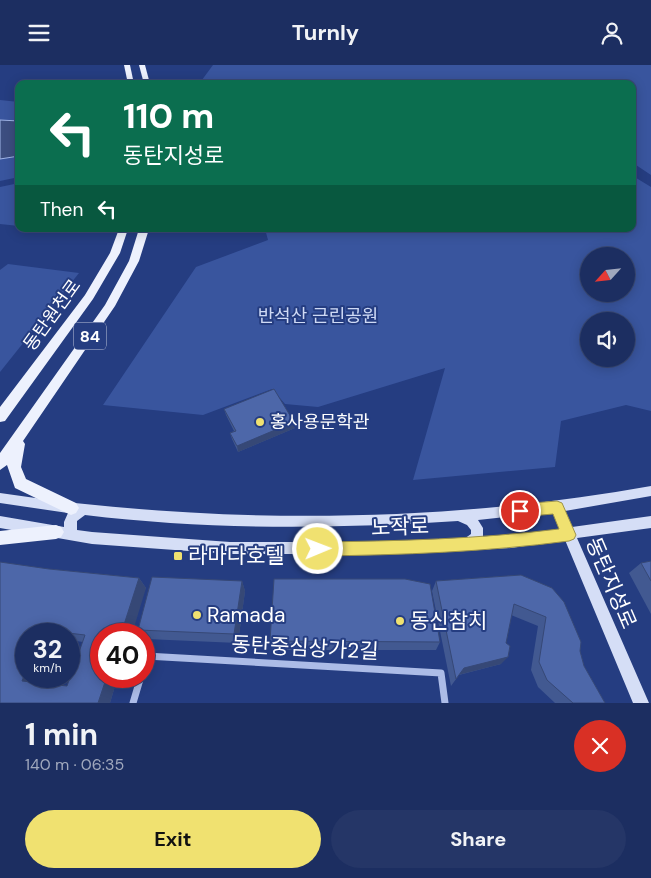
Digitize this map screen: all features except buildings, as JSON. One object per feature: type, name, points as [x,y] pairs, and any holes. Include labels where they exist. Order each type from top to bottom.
[{"type":"main road","points":[[127,65],[130,80]]},
{"type":"main road","points":[[142,65],[146,80]]},
{"type":"main road","name":"동탄원천로","points":[[0,417],[89,297],[114,253],[123,232]]},
{"type":"main road","name":"84","points":[[0,464],[110,307],[134,261],[143,232]]},
{"type":"main road","points":[[21,435],[14,456],[14,467],[20,483],[78,509]]},
{"type":"main road","points":[[0,538],[56,532]]},
{"type":"street","name":"노작로","points":[[0,498],[78,509],[243,520],[324,520],[460,516],[557,507],[651,491]]},
{"type":"street","name":"동탄지성로","points":[[557,507],[641,703]]},
{"type":"street","points":[[73,535],[69,527],[70,519],[78,509]]},
{"type":"street","points":[[460,516],[471,521],[477,528],[477,537],[468,543]]},
{"type":"street","name":"노작로","points":[[0,522],[101,539],[230,549],[403,548],[511,542],[651,522]]},
{"type":"street","name":"동탄중심상가2길","points":[[155,657],[441,673],[445,703]]},
{"type":"street","points":[[133,703],[137,688]]},
{"type":"green space","points":[[213,65],[651,65],[651,175],[636,165],[636,80],[202,80]]},
{"type":"green space","points":[[0,100],[15,102],[15,178],[0,181]]},
{"type":"green space","name":"반석산 근린공원","points":[[636,178],[651,187],[651,411],[626,405],[561,421],[555,467],[413,480],[445,368],[318,407],[285,404],[272,389],[203,415],[103,405],[196,267],[268,240],[266,232],[636,232]]},
{"type":"green space","points":[[15,184],[15,226],[0,224],[0,187]]},
{"type":"green space","points":[[8,264],[79,273],[0,372],[0,270]]},
{"type":"shaded area","points":[[0,120],[15,121],[15,157],[0,159]]},
{"type":"place","name":"홍사용문학관","points":[[260,422]]},
{"type":"place","name":"라마다호텔","points":[[178,556]]},
{"type":"place","name":"Ramada","points":[[197,615]]},
{"type":"place","name":"동신참치","points":[[400,621]]},
{"type":"route","points":[[318,549],[403,548],[511,542],[569,535],[557,507],[520,511]]}]
